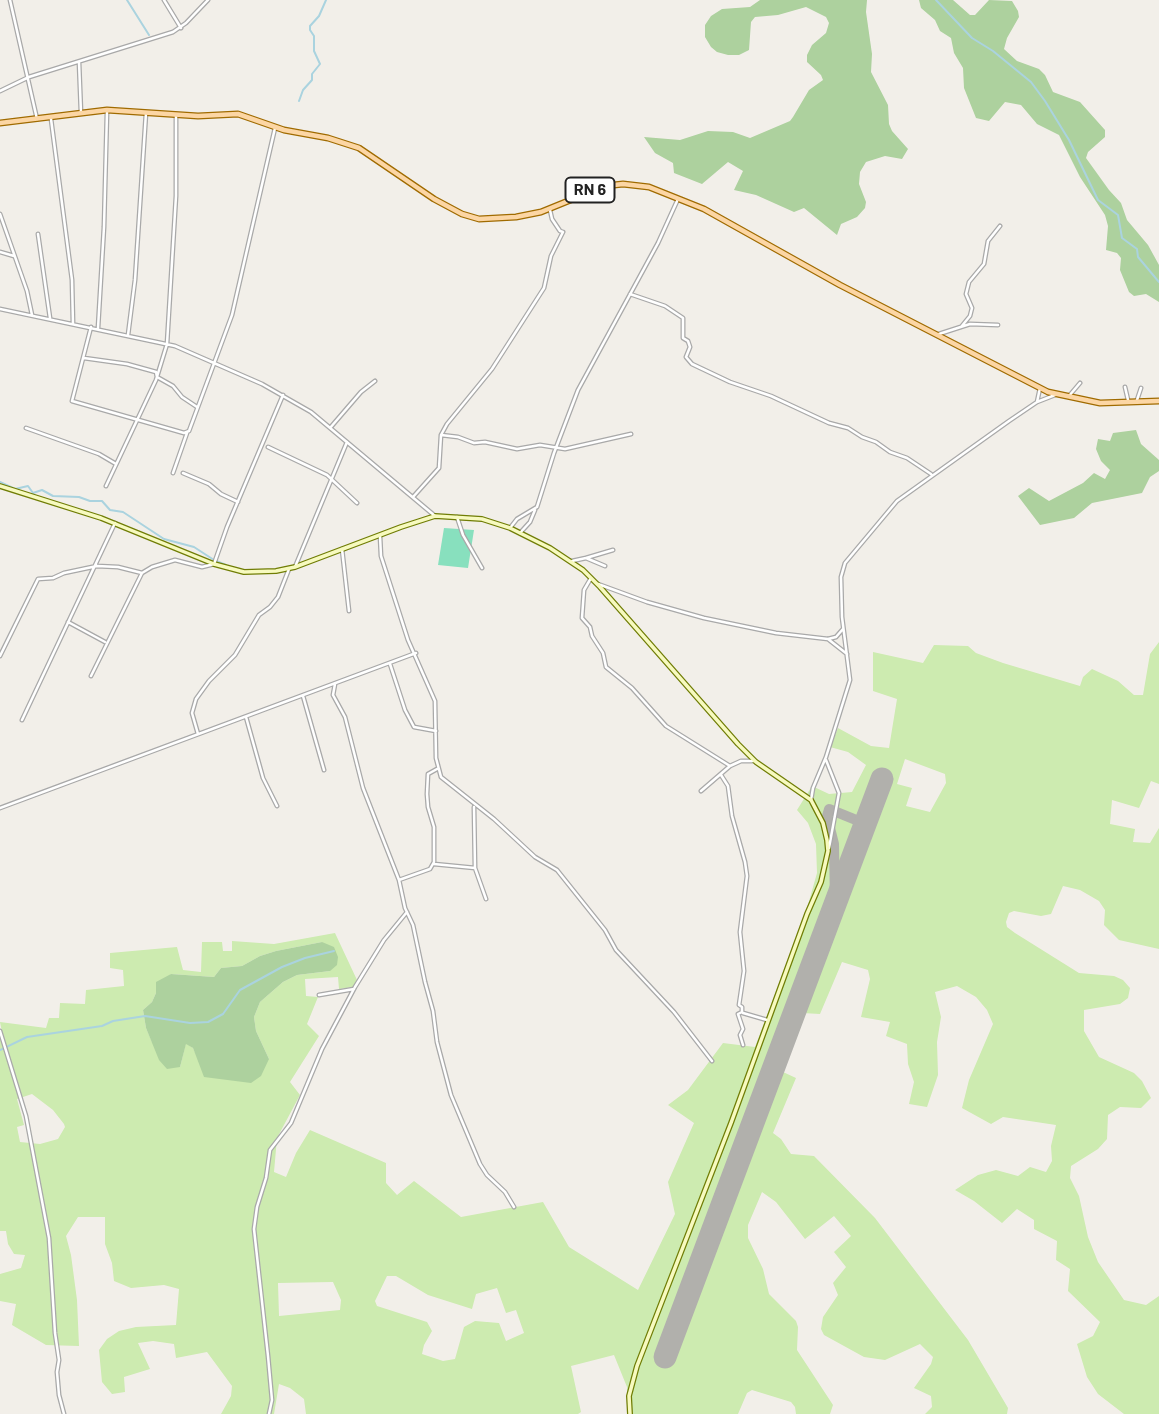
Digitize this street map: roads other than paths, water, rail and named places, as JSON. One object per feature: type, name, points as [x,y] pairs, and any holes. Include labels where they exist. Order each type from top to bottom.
[{"type":"main road","name":"RN 6","points":[[0,123],[107,110],[198,116],[237,114],[275,128],[328,138],[359,148],[434,199],[469,217],[479,219],[506,219],[549,208],[588,191],[614,184],[641,186],[678,197],[704,209],[773,249],[1055,395],[1100,403],[1159,401]]},
{"type":"main road","points":[[0,486],[115,523],[244,572],[259,573],[292,568],[435,516],[481,519],[510,528],[572,561],[598,584],[755,761],[811,800],[823,823],[828,851],[821,882],[637,1366],[629,1396],[630,1414]]},
{"type":"street","points":[[10,0],[37,119]]},
{"type":"street","points":[[164,0],[181,28]]},
{"type":"street","points":[[0,92],[29,77],[160,37],[181,28],[208,0]]},
{"type":"street","points":[[79,62],[81,113]]},
{"type":"street","points":[[98,328],[107,110]]},
{"type":"street","points":[[128,335],[135,280],[146,113]]},
{"type":"street","points":[[106,486],[158,377],[167,344],[176,196],[176,114]]},
{"type":"street","points":[[51,117],[72,280],[73,324]]},
{"type":"street","points":[[173,473],[232,315],[275,128]]},
{"type":"street","points":[[520,533],[530,522],[578,390],[658,243],[678,197]]},
{"type":"street","points":[[413,497],[439,468],[441,435],[465,400],[492,369],[544,288],[551,256],[563,232],[559,231],[552,219],[549,208]]},
{"type":"street","points":[[0,214],[27,291],[32,315]]},
{"type":"street","points":[[961,327],[970,316],[972,308],[966,294],[969,282],[984,264],[988,241],[1000,226]]},
{"type":"street","points":[[38,234],[50,318]]},
{"type":"street","points":[[0,252],[14,256]]},
{"type":"street","points":[[630,294],[664,306],[683,318],[682,338],[688,341],[690,347],[686,357],[691,364],[829,423],[848,428],[862,438],[907,458],[933,475]]},
{"type":"street","points":[[0,309],[167,344],[283,395],[311,412],[435,516]]},
{"type":"street","points":[[936,335],[970,324],[998,325]]},
{"type":"street","points":[[91,327],[72,401],[187,433]]},
{"type":"street","points":[[84,358],[127,364],[156,373],[197,407]]},
{"type":"street","points":[[330,428],[361,392],[375,381]]},
{"type":"street","points":[[1069,398],[1080,383]]},
{"type":"street","points":[[1125,387],[1127,403]]},
{"type":"street","points":[[1037,402],[1040,388]]},
{"type":"street","points":[[1136,403],[1141,388]]},
{"type":"street","points":[[90,676],[142,573],[152,567],[174,561],[202,567],[215,562],[283,395]]},
{"type":"street","points":[[811,800],[849,690],[850,674],[843,629],[841,577],[845,563],[897,501],[1037,402],[1055,395]]},
{"type":"street","points":[[26,428],[99,454],[116,464]]},
{"type":"street","points":[[441,435],[516,449],[540,445],[577,448],[631,434]]},
{"type":"street","points":[[198,734],[192,713],[196,699],[209,681],[235,655],[259,615],[278,597],[347,442]]},
{"type":"street","points":[[268,447],[332,479],[357,503]]},
{"type":"street","points":[[183,473],[209,484],[221,494],[238,502]]},
{"type":"street","points":[[510,528],[517,519],[534,510]]},
{"type":"street","points":[[457,517],[463,535],[482,568]]},
{"type":"street","points":[[22,720],[115,523]]},
{"type":"street","points":[[380,536],[382,556],[408,640],[435,701],[438,768],[443,780],[494,819],[535,857],[558,870],[605,930],[616,950],[674,1012],[712,1060]]},
{"type":"street","points":[[342,549],[349,611]]},
{"type":"street","points":[[572,561],[613,550]]},
{"type":"street","points":[[586,558],[605,566]]},
{"type":"street","points":[[0,656],[38,579],[53,578],[97,566],[118,567],[142,573]]},
{"type":"street","points":[[591,578],[584,590],[582,618],[590,627],[592,636],[603,653],[606,667],[632,688],[666,726],[730,766]]},
{"type":"street","points":[[598,584],[647,602],[704,618],[776,633],[828,639],[836,637],[843,629]]},
{"type":"street","points":[[68,622],[106,643]]},
{"type":"street","points":[[828,639],[847,654]]},
{"type":"street","points":[[0,808],[416,653]]},
{"type":"street","points":[[390,664],[405,710],[414,727],[436,731]]},
{"type":"street","points":[[335,684],[333,695],[345,717],[363,788],[399,880],[413,925],[437,1042],[451,1095],[480,1164],[487,1175],[505,1192],[514,1208]]},
{"type":"street","points":[[303,696],[324,770]]},
{"type":"street","points":[[246,717],[263,778],[277,806]]},
{"type":"street","points":[[826,757],[839,793],[828,851]]},
{"type":"street","points":[[701,791],[730,766],[741,761],[755,761]]},
{"type":"street","points":[[399,880],[430,869],[434,864],[434,827],[427,794],[428,774],[438,768]]},
{"type":"street","points":[[721,775],[728,786],[732,816],[746,866],[740,932],[744,971],[739,1004],[742,1012]]},
{"type":"street","points":[[474,805],[475,868],[486,899]]},
{"type":"street","points":[[434,864],[475,868]]},
{"type":"street","points":[[269,1414],[272,1399],[255,1245],[257,1207],[266,1178],[270,1150],[291,1123],[322,1049],[354,989],[384,940],[407,912]]},
{"type":"street","points":[[319,995],[354,989]]},
{"type":"street","points":[[742,1012],[767,1020]]},
{"type":"street","points":[[742,1012],[738,1014],[743,1029],[740,1035],[743,1045]]},
{"type":"street","points":[[0,1031],[26,1116],[49,1238],[59,1360],[59,1395],[64,1414]]},
{"type":"waterway","points":[[127,0],[149,35]]},
{"type":"waterway","points":[[299,101],[320,64],[314,51],[314,36],[310,26],[319,16],[326,0]]},
{"type":"waterway","points":[[936,0],[972,38],[993,51],[1031,82],[1069,140],[1098,200],[1118,215],[1122,238],[1137,249],[1138,257],[1159,282]]},
{"type":"waterway","points":[[0,482],[15,489],[28,486],[33,493],[42,490],[53,496],[102,501],[110,510],[123,512],[164,539],[194,547],[226,565]]},
{"type":"waterway","points":[[0,1050],[27,1037],[102,1026],[113,1021],[145,1016],[190,1023],[208,1022],[223,1014],[240,990],[282,967],[334,951]]}]
